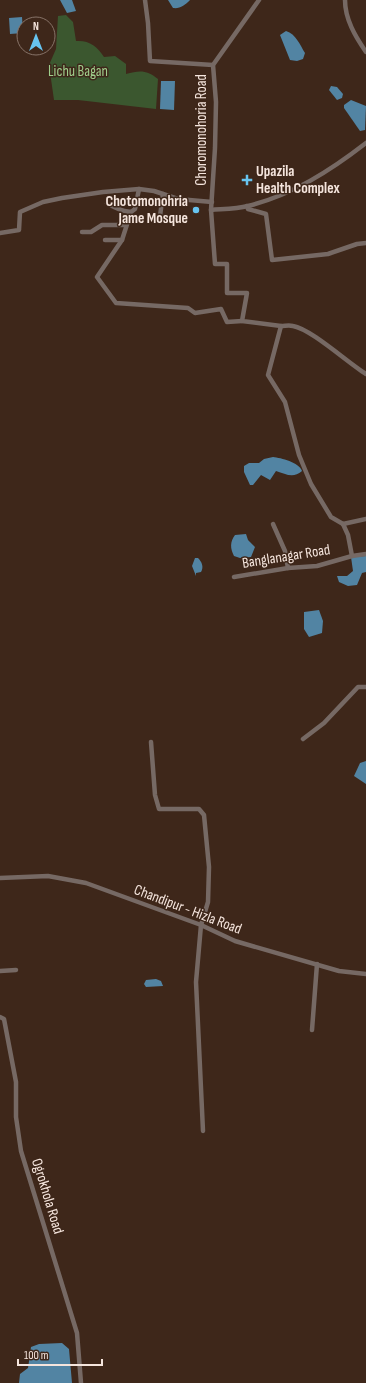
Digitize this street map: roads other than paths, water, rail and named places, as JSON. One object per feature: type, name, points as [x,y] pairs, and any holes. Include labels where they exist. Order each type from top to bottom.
[{"type":"street","points":[[145,0],[150,61],[213,65]]},
{"type":"street","name":"Choromonohoria Road","points":[[242,321],[247,293],[227,292],[227,264],[215,264],[211,210],[216,133],[213,65],[258,0]]},
{"type":"street","points":[[345,0],[345,12],[356,38],[366,52]]},
{"type":"street","points":[[211,210],[247,206],[308,183],[337,166],[366,143]]},
{"type":"street","points":[[0,233],[19,230],[20,212],[43,202],[90,193],[139,189],[154,190],[178,199],[212,202]]},
{"type":"street","points":[[139,189],[135,209],[131,212],[122,240],[97,277],[116,302],[188,308],[195,313],[221,309],[227,322],[242,321],[281,326],[294,326],[314,335],[344,360],[366,374]]},
{"type":"street","points":[[160,216],[162,194]]},
{"type":"street","points":[[108,203],[114,208],[121,208],[131,212]]},
{"type":"street","points":[[247,206],[248,209],[266,214],[272,260],[328,254],[357,244],[366,243]]},
{"type":"street","points":[[82,232],[91,232],[102,225],[126,225]]},
{"type":"street","points":[[105,240],[122,240]]},
{"type":"street","points":[[281,326],[268,375],[285,402],[299,455],[311,484],[331,517],[343,524],[348,535],[352,556]]},
{"type":"street","points":[[343,524],[366,519]]},
{"type":"street","points":[[273,524],[285,551],[288,568]]},
{"type":"street","name":"Banglanagar Road","points":[[234,577],[288,568],[317,566],[352,556],[366,554]]},
{"type":"street","points":[[303,739],[324,723],[358,687],[366,687]]},
{"type":"street","points":[[151,742],[155,795],[159,809],[199,809],[204,815],[209,867],[208,902],[201,925],[196,982],[203,1131]]},
{"type":"street","name":"Chandipur - Hizla Road","points":[[0,878],[48,876],[86,883],[201,925],[235,941],[339,971],[366,974]]},
{"type":"street","points":[[312,1030],[317,964]]},
{"type":"street","points":[[0,971],[16,970]]},
{"type":"street","name":"Ogrokhola Road","points":[[0,1017],[4,1019],[16,1082],[16,1117],[21,1151],[77,1333],[81,1383]]},
{"type":"water","points":[[60,0],[72,0],[76,11],[67,13]]},
{"type":"water","points":[[168,0],[190,0],[178,8],[173,8]]},
{"type":"water","points":[[16,17],[16,34],[10,34],[9,18]]},
{"type":"water","points":[[286,31],[295,37],[299,43],[305,53],[303,59],[297,61],[290,60],[280,35]]},
{"type":"water","points":[[161,81],[175,81],[174,110],[160,109]]},
{"type":"water","points":[[331,86],[337,87],[343,94],[342,98],[337,100],[329,90]]},
{"type":"water","points":[[351,100],[366,106],[365,130],[360,131],[344,108],[344,105]]},
{"type":"water","points":[[273,457],[285,459],[294,463],[302,471],[296,475],[292,475],[276,471],[270,480],[261,475],[253,485],[250,485],[244,472],[244,466],[249,463],[259,463],[264,459]]},
{"type":"water","points":[[246,534],[248,540],[255,547],[251,557],[240,558],[234,556],[231,545],[233,538],[235,535]]},
{"type":"water","points":[[366,556],[366,572],[362,573],[357,585],[348,586],[339,582],[337,576],[347,576],[353,571],[351,557]]},
{"type":"water","points":[[195,558],[198,558],[202,566],[201,572],[196,573],[196,576],[192,566]]},
{"type":"water","points":[[319,610],[323,621],[322,633],[309,637],[304,629],[304,612]]},
{"type":"water","points":[[366,761],[366,784],[354,776],[360,763]]},
{"type":"water","points":[[156,979],[161,981],[163,986],[146,987],[144,984],[146,980]]},
{"type":"water","points":[[62,1343],[69,1349],[72,1383],[19,1383],[20,1374],[28,1368],[31,1347],[39,1344]]},
{"type":"place","name":"Upazila Health Complex","points":[[247,180]]},
{"type":"place","name":"Chotomonohria Jame Mosque","points":[[196,210]]},
{"type":"park label","name":"Lichu Bagan","points":[[78,71]]}]
